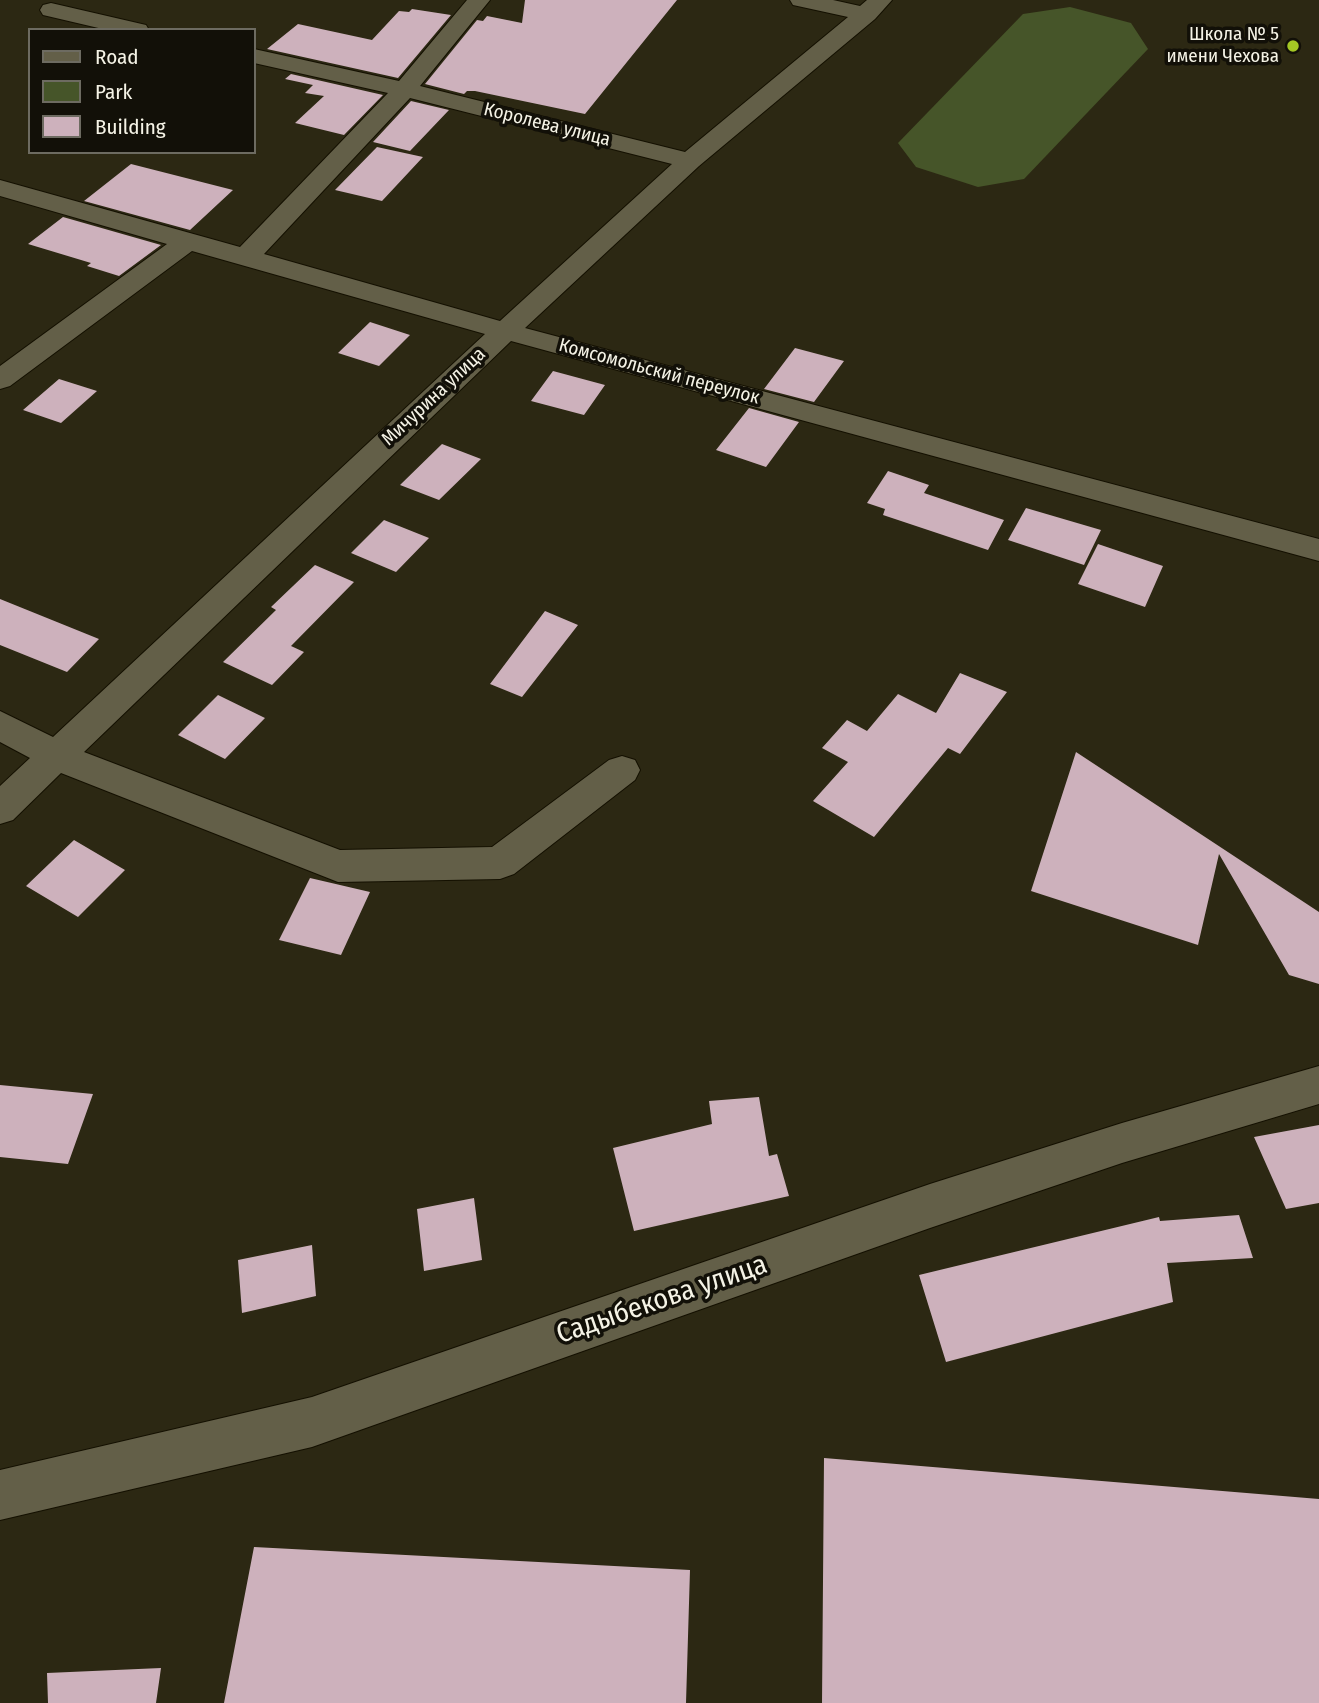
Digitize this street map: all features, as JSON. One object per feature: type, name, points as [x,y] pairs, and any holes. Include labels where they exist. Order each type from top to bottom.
[{"type":"street","points":[[247,256],[405,89],[478,0]]},
{"type":"street","points":[[802,0],[874,7]]},
{"type":"street","name":"Мичурина улица","points":[[0,809],[505,331],[690,161],[874,7]]},
{"type":"street","points":[[51,10],[129,28]]},
{"type":"street","name":"Королева улица","points":[[256,56],[405,89],[690,161]]},
{"type":"street","name":"Комсомольский переулок","points":[[0,188],[505,331],[1319,550]]},
{"type":"street","points":[[0,380],[189,240]]},
{"type":"street","points":[[0,725],[56,756],[338,866],[500,863],[622,770]]},
{"type":"street","name":"Садыбекова улица","points":[[0,1496],[312,1422],[930,1206],[1122,1143],[1319,1085]]},
{"type":"green space","points":[[1070,7],[1131,23],[1148,49],[1024,179],[978,187],[916,167],[898,143],[1023,14]]},
{"type":"building","points":[[525,0],[677,0],[585,114],[475,91],[467,91],[464,94],[425,84],[477,20],[483,21],[487,16],[522,23]]},
{"type":"building","points":[[412,9],[451,15],[398,78],[267,49],[298,24],[372,40],[399,11],[409,12]]},
{"type":"building","points":[[291,74],[383,95],[344,135],[295,123],[324,96],[305,93],[313,85],[285,79]]},
{"type":"building","points":[[411,101],[449,110],[410,151],[373,142]]},
{"type":"building","points":[[377,147],[423,157],[382,201],[335,190]]},
{"type":"building","points":[[131,164],[233,190],[190,230],[84,201]]},
{"type":"building","points":[[63,217],[161,245],[119,276],[87,266],[91,263],[28,244]]},
{"type":"building","points":[[370,322],[410,335],[379,366],[338,353]]},
{"type":"building","points":[[795,348],[844,361],[814,402],[764,389]]},
{"type":"building","points":[[553,371],[605,385],[584,415],[531,401]]},
{"type":"building","points":[[59,379],[97,391],[61,423],[23,410]]},
{"type":"building","points":[[749,408],[799,422],[766,467],[716,450]]},
{"type":"building","points":[[442,444],[481,459],[439,500],[400,485]]},
{"type":"building","points":[[888,471],[929,485],[924,493],[1004,520],[988,550],[883,515],[885,509],[867,503]]},
{"type":"building","points":[[1026,508],[1101,530],[1084,565],[1008,540]]},
{"type":"building","points":[[384,520],[429,538],[396,572],[351,553]]},
{"type":"building","points":[[1098,544],[1163,566],[1145,607],[1078,584]]},
{"type":"building","points":[[315,565],[354,582],[291,646],[304,652],[272,685],[223,662],[276,610],[271,607]]},
{"type":"building","points":[[0,599],[99,639],[67,672],[0,645]]},
{"type":"building","points":[[545,611],[578,625],[522,697],[490,684]]},
{"type":"building","points":[[960,673],[1007,692],[960,754],[948,748],[874,837],[813,801],[848,762],[822,748],[847,720],[867,731],[898,694],[936,713]]},
{"type":"building","points":[[218,695],[265,718],[225,759],[178,735]]},
{"type":"building","points":[[1076,752],[1319,912],[1319,984],[1289,975],[1219,854],[1198,945],[1031,891]]},
{"type":"building","points":[[74,840],[125,870],[78,917],[26,886]]},
{"type":"building","points":[[310,878],[370,892],[341,955],[279,940]]},
{"type":"building","points":[[0,1085],[93,1094],[68,1164],[0,1157]]},
{"type":"building","points":[[759,1097],[769,1156],[777,1154],[789,1196],[634,1231],[613,1148],[712,1124],[709,1101]]},
{"type":"building","points":[[1319,1125],[1319,1203],[1286,1209],[1254,1137]]},
{"type":"building","points":[[474,1198],[482,1260],[424,1271],[417,1209]]},
{"type":"building","points":[[1239,1215],[1253,1258],[1167,1263],[1173,1302],[946,1362],[919,1275],[1159,1217],[1160,1221]]},
{"type":"building","points":[[312,1245],[316,1296],[242,1313],[238,1260]]},
{"type":"building","points":[[824,1458],[1319,1499],[1319,1703],[822,1703]]},
{"type":"building","points":[[254,1547],[690,1570],[686,1703],[224,1703]]},
{"type":"building","points":[[161,1668],[156,1703],[48,1703],[47,1673]]},
{"type":"place","name":"Школа № 5 имени Чехова","points":[[1293,46]]}]
